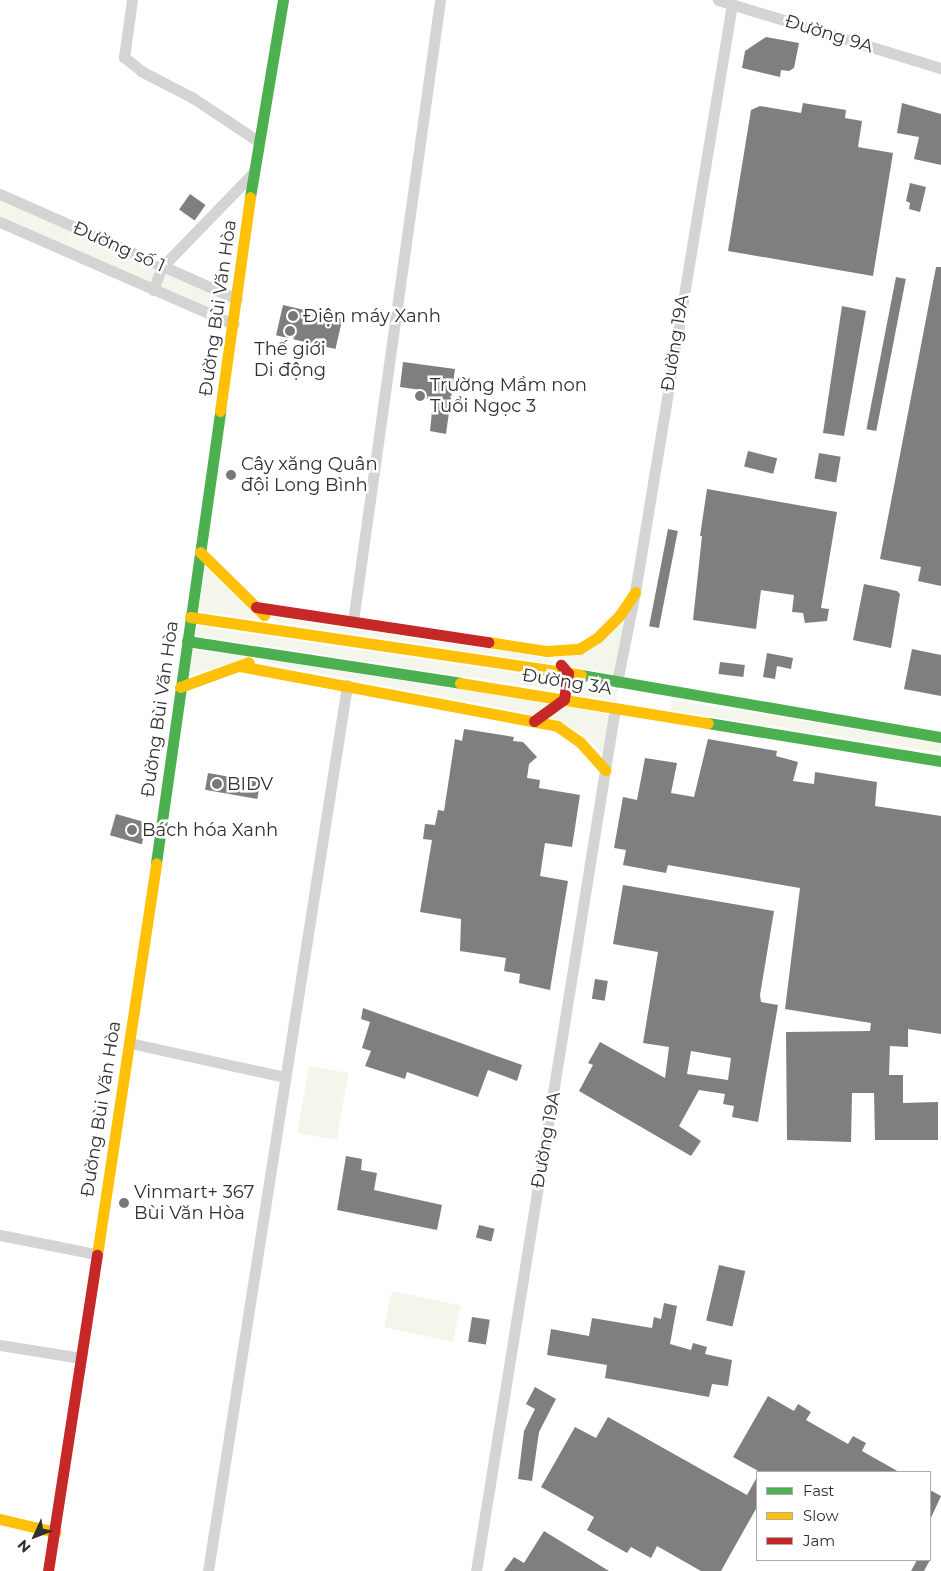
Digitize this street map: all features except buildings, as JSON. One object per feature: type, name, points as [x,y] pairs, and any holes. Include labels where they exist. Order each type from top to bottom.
[{"type":"street","points":[[132,0],[124,56],[141,71],[193,98],[258,141]]},
{"type":"street","name":"Đường Bùi Văn Hòa","points":[[48,1571],[130,1043],[190,617],[238,299],[258,141],[283,0]]},
{"type":"street","points":[[353,621],[440,0]]},
{"type":"street","name":"Đường 9A","points":[[718,0],[941,68]]},
{"type":"street","name":"Đường 19A","points":[[476,1571],[616,695],[635,592],[732,4]]},
{"type":"street","points":[[153,290],[162,267],[254,172]]},
{"type":"street","name":"Đường số 1","points":[[0,194],[238,299]]},
{"type":"street","name":"Đường số 1","points":[[0,222],[234,324]]},
{"type":"street","points":[[200,552],[277,630]]},
{"type":"street","name":"Đường 3A","points":[[256,607],[547,651],[579,649],[598,637],[619,616],[635,592]]},
{"type":"street","name":"Đường 3A","points":[[190,617],[568,673],[616,695],[941,762]]},
{"type":"street","name":"Đường 3A","points":[[187,641],[275,653],[564,699],[616,695],[941,737]]},
{"type":"street","points":[[534,721],[564,699],[568,673],[547,651]]},
{"type":"street","points":[[180,687],[275,653]]},
{"type":"street","points":[[240,666],[556,726],[580,742],[605,770]]},
{"type":"street","points":[[208,1571],[347,685]]},
{"type":"street","points":[[130,1043],[285,1077]]},
{"type":"street","points":[[0,1235],[96,1254]]},
{"type":"street","points":[[0,1346],[81,1358]]},
{"type":"street","points":[[0,1519],[55,1532]]},
{"type":"shaded area","points":[[0,199],[156,269],[149,285],[0,219]]},
{"type":"shaded area","points":[[164,273],[230,301],[224,316],[158,288]]},
{"type":"shaded area","points":[[205,567],[262,620],[199,611]]},
{"type":"shaded area","points":[[271,617],[548,658],[554,664],[276,622]]},
{"type":"shaded area","points":[[625,621],[619,675],[567,666],[559,657]]},
{"type":"shaded area","points":[[197,626],[562,680],[561,691],[196,635]]},
{"type":"shaded area","points":[[193,650],[251,657],[189,676]]},
{"type":"shaded area","points":[[269,660],[551,704],[537,715],[262,662]]},
{"type":"shaded area","points":[[571,681],[618,689],[616,701],[569,693]]},
{"type":"shaded area","points":[[672,700],[941,743],[940,753],[670,710]]},
{"type":"shaded area","points":[[562,706],[613,715],[606,758],[584,735],[549,717]]},
{"type":"shaded area","points":[[309,1066],[348,1073],[337,1140],[297,1133]]},
{"type":"shaded area","points":[[392,1291],[460,1306],[453,1342],[384,1327]]},
{"type":"traffic: fast","points":[[250,197],[283,0]]},
{"type":"traffic: fast","points":[[156,863],[220,411]]},
{"type":"traffic: fast","points":[[187,641],[460,683]]},
{"type":"traffic: fast","points":[[581,675],[941,737]]},
{"type":"traffic: fast","points":[[708,723],[941,761]]},
{"type":"traffic: slow","points":[[220,411],[250,197]]},
{"type":"traffic: slow","points":[[200,552],[264,615]]},
{"type":"traffic: slow","points":[[488,642],[547,651],[579,649],[598,637],[619,616],[635,592]]},
{"type":"traffic: slow","points":[[190,617],[581,675]]},
{"type":"traffic: slow","points":[[180,687],[249,662]]},
{"type":"traffic: slow","points":[[240,666],[557,726],[580,742],[605,770]]},
{"type":"traffic: slow","points":[[460,683],[708,723]]},
{"type":"traffic: slow","points":[[97,1255],[156,863]]},
{"type":"traffic: slow","points":[[0,1519],[55,1532]]},
{"type":"traffic: jam","points":[[256,607],[488,642]]},
{"type":"traffic: jam","points":[[534,721],[564,699],[568,673],[561,665]]},
{"type":"traffic: jam","points":[[48,1571],[97,1255]]},
{"type":"place","name":"Điện máy Xanh","points":[[293,316]]},
{"type":"place","name":"Thế giới Di động","points":[[290,331]]},
{"type":"place","name":"Trường Mầm non Tuổi Ngọc 3","points":[[420,396]]},
{"type":"place","name":"Cây xăng Quân đội Long Bình","points":[[231,475]]},
{"type":"place","name":"BIDV","points":[[217,784]]},
{"type":"place","name":"Bách hóa Xanh","points":[[132,830]]},
{"type":"place","name":"Vinmart+ 367 Bùi Văn Hòa","points":[[124,1203]]}]
